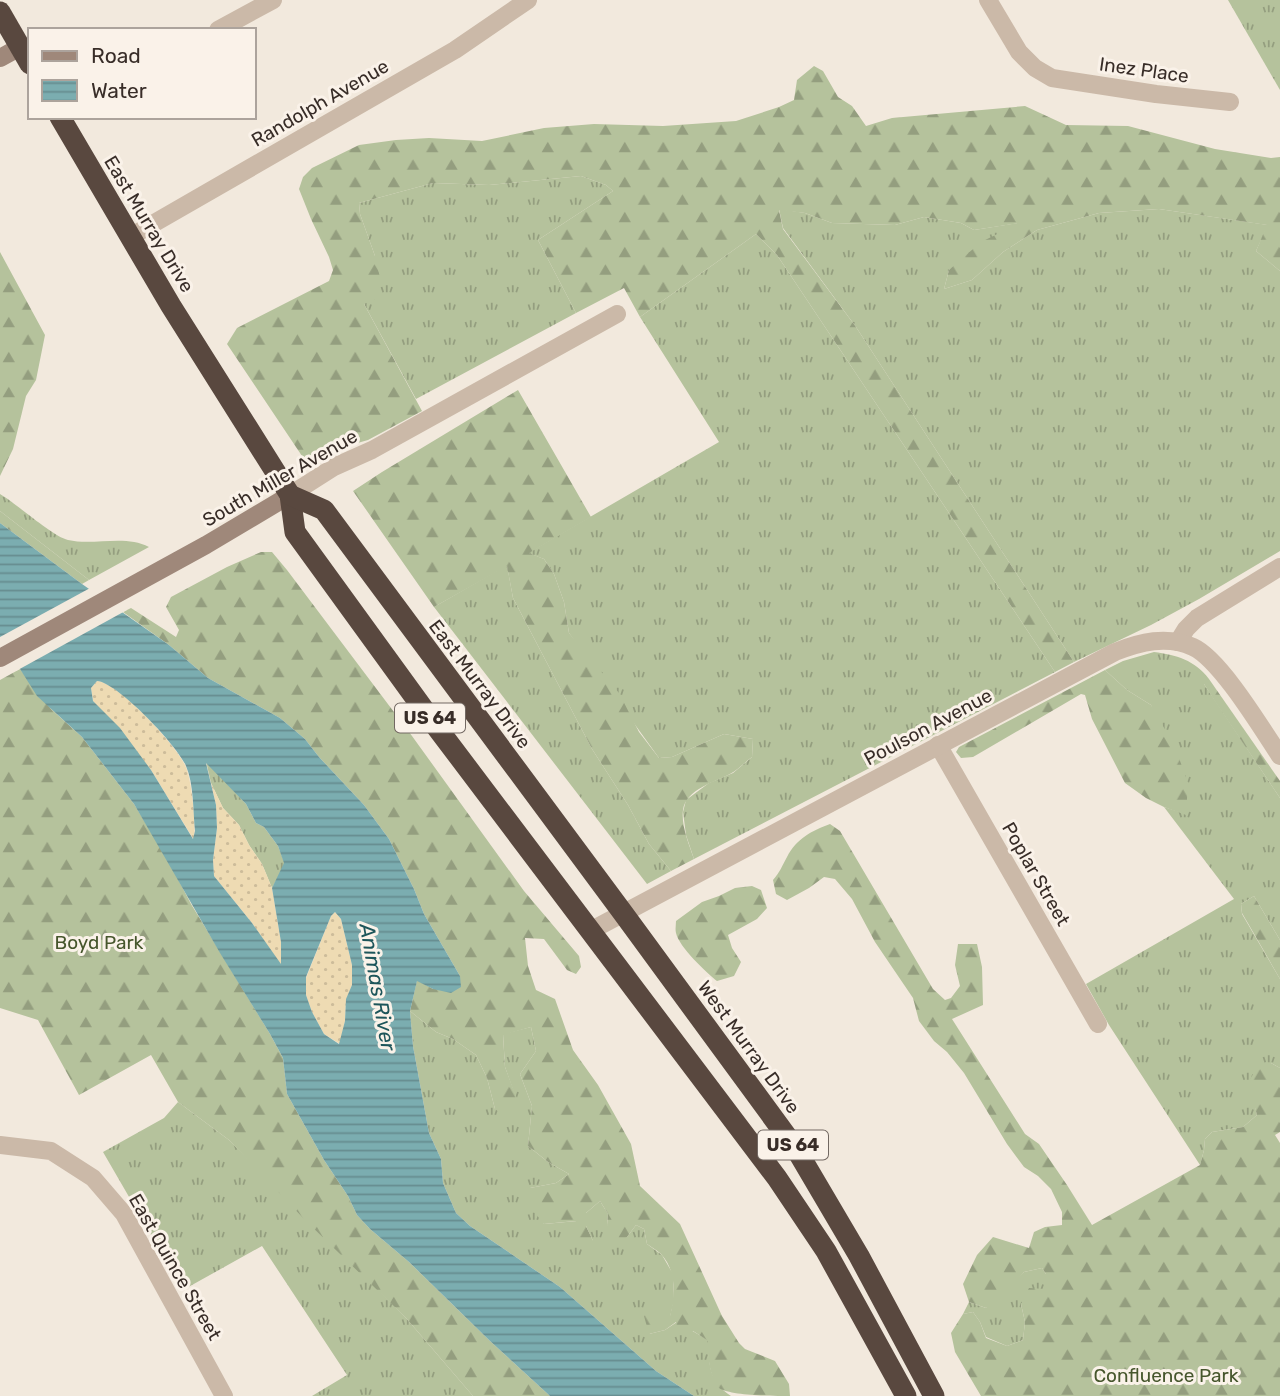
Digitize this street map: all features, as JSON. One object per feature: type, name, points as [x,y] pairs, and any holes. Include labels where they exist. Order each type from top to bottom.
[{"type":"highway","points":[[0,12],[25,56]]},
{"type":"highway","name":"East Murray Drive","points":[[61,119],[130,237],[290,495],[295,532],[446,740],[590,931]]},
{"type":"highway","name":"East Murray Drive","points":[[290,495],[324,510],[623,913]]},
{"type":"highway","name":"West Murray Drive","points":[[623,913],[805,1163],[859,1256],[934,1396]]},
{"type":"highway","name":"US 64","points":[[590,931],[796,1205],[844,1281],[906,1396]]},
{"type":"main road","points":[[0,58],[25,56]]},
{"type":"main road","name":"South Miller Avenue","points":[[0,658],[206,545],[290,495]]},
{"type":"street","points":[[222,28],[273,0]]},
{"type":"street","name":"Randolph Avenue","points":[[130,237],[455,50],[528,0]]},
{"type":"street","name":"Inez Place","points":[[988,0],[1019,52],[1035,68],[1052,78],[1230,102]]},
{"type":"street","name":"South Miller Avenue","points":[[290,495],[334,467],[372,450],[617,314]]},
{"type":"street","points":[[1280,567],[1197,618],[1178,642],[1194,647],[1217,666],[1280,755]]},
{"type":"street","name":"Poulson Avenue","points":[[590,931],[1115,652],[1135,643],[1160,640],[1178,642]]},
{"type":"street","name":"Poplar Street","points":[[938,745],[1098,1024]]},
{"type":"street","name":"East Quince Street","points":[[0,1145],[51,1151],[93,1178],[124,1214],[224,1396]]},
{"type":"green space","points":[[1228,0],[1280,0],[1280,90]]},
{"type":"green space","points":[[814,66],[823,71],[838,97],[852,106],[866,126],[892,118],[1025,106],[1066,125],[1128,126],[1215,149],[1280,157],[1280,271],[1256,251],[1267,225],[1159,209],[1099,213],[1037,230],[1003,252],[972,280],[944,289],[949,270],[981,242],[1020,223],[974,230],[961,223],[924,217],[895,225],[832,223],[805,213],[779,210],[783,229],[856,327],[1074,662],[1055,672],[777,255],[756,234],[640,317],[624,288],[576,313],[538,240],[613,191],[606,185],[581,176],[489,185],[433,183],[359,203],[381,282],[375,299],[364,304],[422,411],[368,440],[322,460],[314,461],[302,456],[227,344],[237,328],[329,281],[333,270],[329,257],[299,189],[303,177],[312,168],[359,145],[429,138],[482,141],[544,128],[594,124],[663,126],[736,121],[794,100],[797,80]]},
{"type":"green space","points":[[581,176],[606,185],[613,191],[538,240],[576,313],[416,399],[364,304],[375,256],[360,214],[359,203],[433,183],[489,185]]},
{"type":"green space","points":[[779,209],[805,213],[832,223],[895,225],[924,217],[961,223],[974,230],[1024,222],[949,270],[944,289],[972,280],[1003,252],[1037,230],[1099,213],[1159,209],[1268,225],[1256,251],[1280,271],[1280,551],[1151,625],[1074,662],[856,327],[783,228]]},
{"type":"green space","points":[[756,234],[777,255],[1055,672],[694,859],[686,835],[683,812],[686,800],[709,783],[733,773],[752,757],[753,739],[724,734],[672,757],[659,758],[569,633],[564,602],[554,574],[544,559],[528,553],[719,442],[640,317]]},
{"type":"green space","points":[[0,252],[45,335],[36,380],[26,396],[13,449],[0,476]]},
{"type":"green space","points":[[518,390],[591,517],[529,553],[544,559],[554,574],[564,602],[569,633],[619,693],[639,732],[659,758],[672,757],[724,734],[753,739],[752,757],[733,772],[695,791],[685,803],[683,822],[694,859],[671,871],[649,844],[592,749],[513,598],[507,566],[434,607],[353,491]]},
{"type":"green space","points":[[0,494],[53,533],[68,540],[130,541],[149,547],[89,580],[0,511]]},
{"type":"green space","points":[[0,511],[89,580],[82,584],[0,523]]},
{"type":"green space","points":[[261,552],[272,552],[287,570],[524,891],[579,956],[581,967],[576,974],[567,970],[544,939],[525,938],[528,966],[536,990],[555,999],[573,1050],[598,1085],[631,1144],[640,1186],[680,1224],[722,1316],[739,1343],[745,1349],[775,1361],[789,1384],[790,1396],[742,1394],[719,1388],[711,1372],[707,1340],[693,1331],[678,1335],[676,1322],[665,1330],[649,1334],[644,1316],[656,1308],[670,1316],[673,1284],[670,1268],[659,1253],[647,1244],[644,1229],[636,1225],[627,1237],[612,1245],[607,1225],[608,1214],[600,1201],[586,1213],[586,1226],[593,1241],[583,1245],[575,1235],[576,1221],[544,1224],[525,1201],[530,1188],[556,1183],[569,1174],[528,1146],[532,1106],[520,1074],[536,1051],[531,1027],[503,1035],[505,1067],[521,1109],[512,1122],[495,1109],[487,1078],[476,1055],[453,1039],[436,1032],[410,1011],[417,980],[433,989],[460,976],[424,914],[389,839],[364,805],[305,739],[280,718],[208,678],[169,645],[123,612],[131,608],[176,637],[179,630],[166,607],[171,597]]},
{"type":"green space","points":[[507,565],[513,598],[592,749],[649,844],[671,871],[647,884],[434,607]]},
{"type":"green space","points":[[1154,652],[1184,660],[1204,673],[1209,679],[1204,680],[1204,684],[1280,798],[1280,940],[1254,896],[1241,904],[1242,914],[1280,979],[1280,1068],[1271,1063],[1255,1106],[1257,1115],[1243,1127],[1212,1132],[1205,1139],[1200,1165],[1109,1025],[1086,984],[1234,899],[1164,807],[1186,814],[1151,705],[1127,690],[1105,670],[1123,661]]},
{"type":"green space","name":"Boyd Park","points":[[20,669],[51,709],[82,737],[134,804],[270,1034],[283,1058],[287,1094],[357,1215],[550,1396],[473,1396],[406,1318],[305,1220],[229,1140],[178,1102],[151,1055],[79,1095],[38,1020],[0,1008],[0,680]]},
{"type":"green space","points":[[1105,670],[1127,690],[1151,705],[1175,747],[1188,783],[1186,815],[1146,798],[1125,783],[1092,719],[1085,695],[1081,694],[973,757],[961,758],[956,752],[959,747]]},
{"type":"green space","points":[[1204,679],[1209,679],[1280,781],[1280,798],[1216,703],[1204,684]]},
{"type":"green space","points":[[206,761],[246,804],[256,823],[264,827],[278,846],[285,864],[272,888],[262,864],[239,825],[223,808],[211,783]]},
{"type":"green space","name":"Confluence Park","points":[[830,824],[840,831],[933,989],[945,1000],[951,998],[960,986],[955,965],[958,944],[977,944],[982,967],[983,1005],[952,1019],[1025,1134],[1039,1144],[1092,1225],[1200,1165],[1205,1139],[1212,1132],[1243,1127],[1257,1115],[1250,1079],[1259,1065],[1271,1063],[1280,1068],[1280,1132],[1275,1135],[1280,1143],[1280,1396],[981,1396],[955,1352],[951,1333],[963,1314],[973,1312],[986,1338],[1007,1346],[1023,1340],[1025,1322],[1021,1304],[1029,1288],[1046,1289],[1046,1274],[1042,1268],[1024,1272],[999,1301],[986,1308],[969,1302],[963,1284],[977,1255],[993,1237],[1029,1248],[1034,1232],[1045,1227],[1062,1225],[1062,1212],[1051,1189],[1024,1167],[964,1073],[919,1021],[913,998],[875,942],[852,899],[835,879],[824,877],[787,900],[776,894],[773,880],[795,845],[817,829]]},
{"type":"green space","points":[[752,886],[761,890],[767,908],[757,919],[728,935],[741,962],[734,976],[717,981],[682,945],[676,933],[676,921],[702,902],[735,888]]},
{"type":"green space","points":[[1254,896],[1280,940],[1280,979],[1242,913],[1241,904]]},
{"type":"green space","points":[[410,1011],[436,1032],[453,1039],[476,1055],[487,1078],[495,1109],[520,1109],[505,1067],[503,1034],[531,1027],[536,1051],[520,1074],[532,1106],[528,1146],[569,1174],[556,1183],[530,1188],[544,1224],[577,1221],[593,1241],[586,1226],[586,1213],[600,1201],[608,1214],[607,1225],[627,1237],[636,1225],[644,1229],[647,1244],[662,1255],[673,1274],[674,1300],[670,1317],[649,1334],[665,1330],[677,1322],[708,1340],[714,1379],[731,1396],[694,1396],[656,1371],[560,1287],[470,1226],[456,1213],[443,1183],[441,1159],[429,1133],[413,1046]]},
{"type":"green space","points":[[178,1102],[229,1140],[406,1318],[473,1396],[312,1396],[347,1375],[262,1246],[183,1290],[103,1152],[164,1118]]},
{"type":"green space","points":[[1042,1268],[1046,1274],[1046,1289],[1040,1289],[1021,1304],[1025,1322],[1023,1340],[1007,1346],[986,1337],[973,1312],[963,1314],[969,1302],[986,1308],[1024,1272]]},
{"type":"sand","points":[[97,681],[106,684],[132,703],[159,730],[185,765],[194,813],[194,840],[151,770],[93,701],[91,688]]},
{"type":"sand","points":[[211,783],[223,808],[239,825],[262,864],[272,888],[281,942],[281,965],[214,876],[217,828]]},
{"type":"sand","points":[[335,912],[341,919],[352,965],[352,985],[346,1000],[340,1044],[324,1034],[306,995],[306,978]]},
{"type":"water","name":"Animas River","points":[[0,523],[169,645],[208,678],[280,718],[305,739],[364,805],[389,839],[424,914],[460,976],[461,987],[451,993],[433,989],[417,981],[410,1011],[413,1046],[429,1133],[441,1159],[443,1183],[456,1213],[470,1226],[560,1287],[656,1371],[694,1396],[550,1396],[409,1262],[370,1229],[357,1215],[287,1094],[283,1058],[270,1034],[134,804],[82,737],[37,696],[20,669],[0,650]],"holes":[[[97,681],[106,684],[132,703],[181,757],[189,773],[192,789],[195,831],[193,839],[151,770],[120,728],[93,701],[91,688]],[[206,763],[246,804],[256,823],[264,827],[278,846],[284,863],[272,888],[281,942],[281,964],[214,876],[216,805]],[[335,912],[341,919],[352,965],[352,985],[346,999],[345,1021],[339,1044],[324,1034],[306,995],[306,977]]]},
{"type":"pier","points":[[92,587],[127,610],[16,671],[0,655],[0,637]]}]
